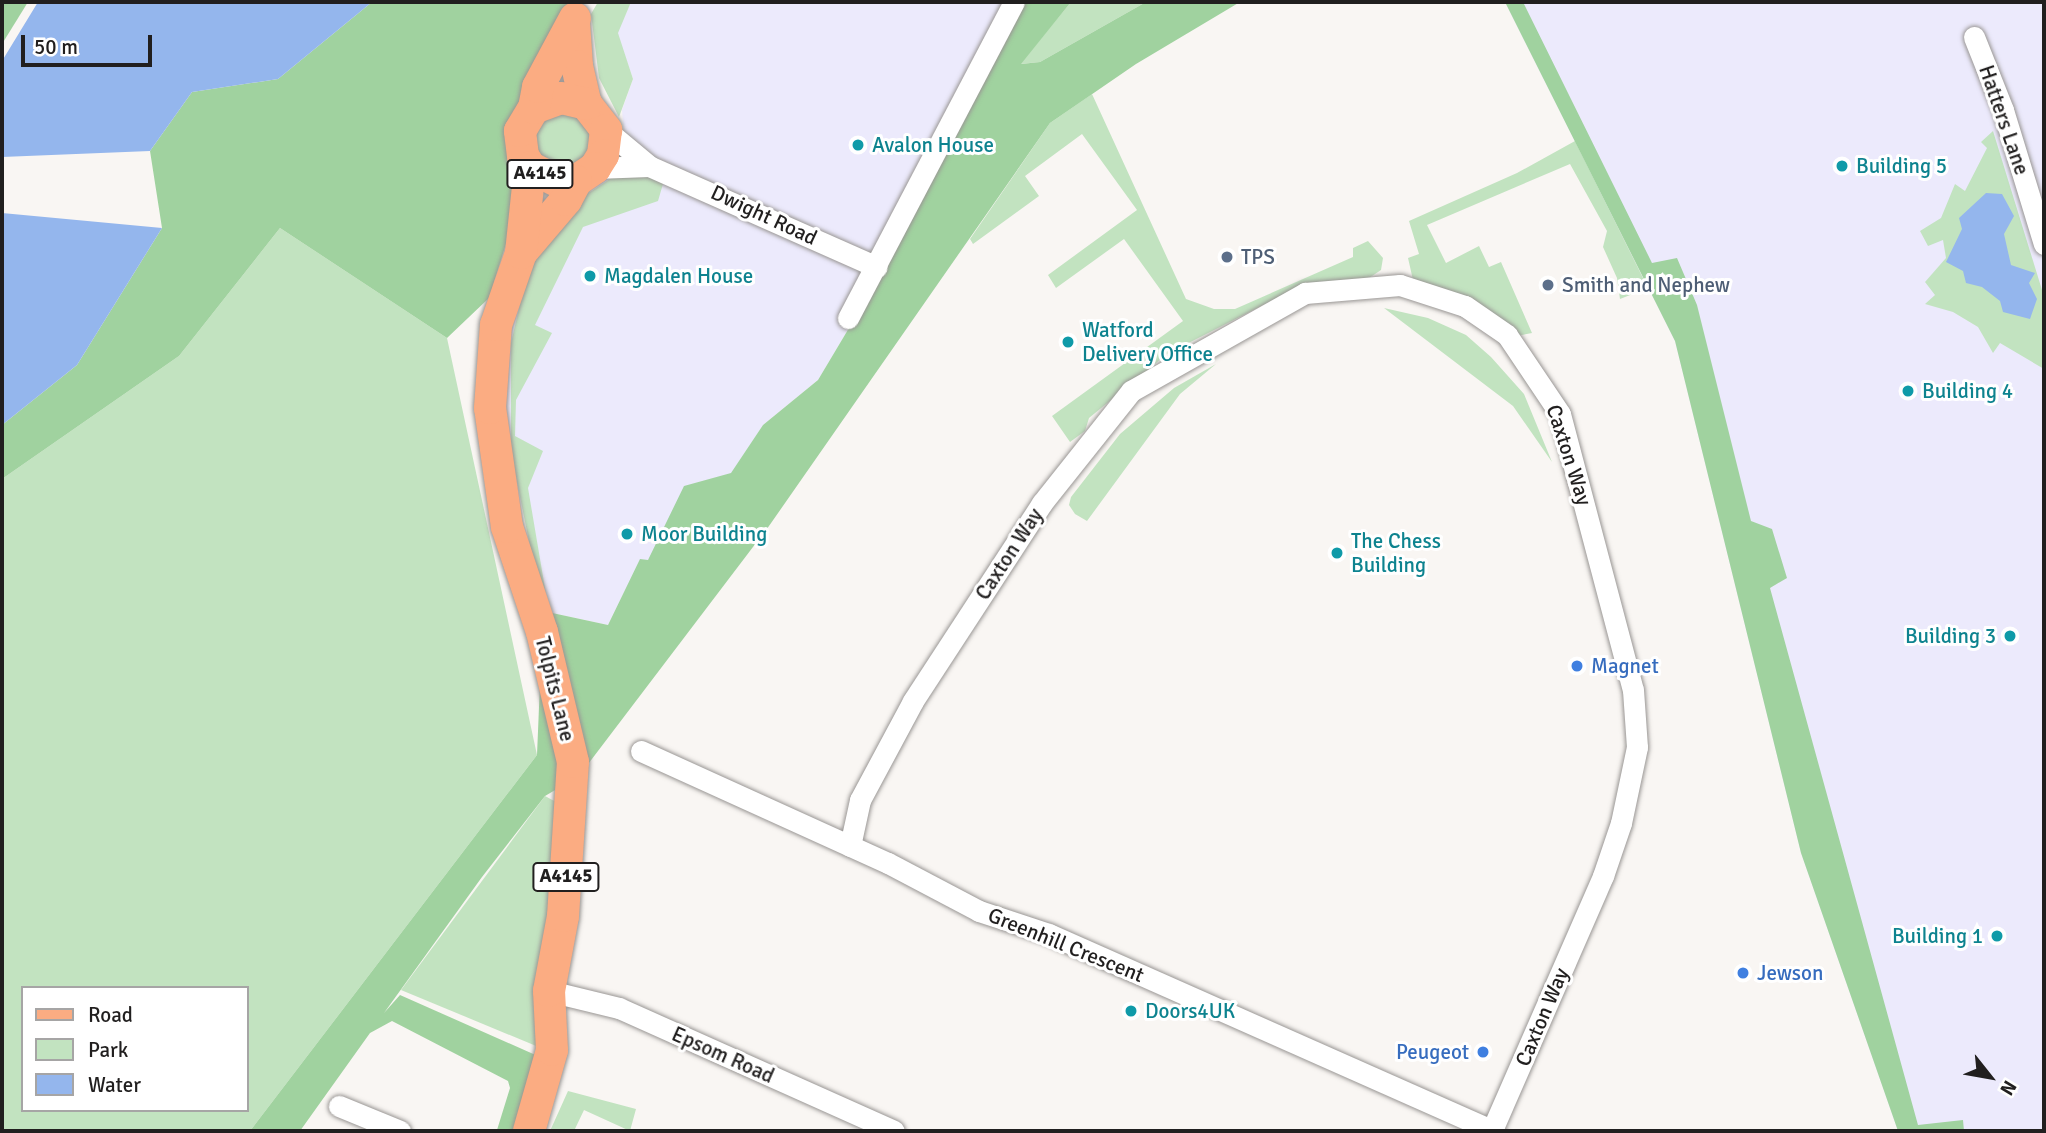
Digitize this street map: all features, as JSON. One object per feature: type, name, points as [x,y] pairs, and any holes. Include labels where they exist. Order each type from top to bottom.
[{"type":"main road","name":"Tolpits Lane","points":[[521,253],[603,155],[606,130],[586,104],[577,66],[578,12]]},
{"type":"main road","name":"Tolpits Lane","points":[[528,1131],[552,1050],[549,991],[563,916],[573,761],[552,678],[507,527],[490,408],[496,325],[521,253],[530,167],[523,156],[520,131],[534,108],[538,87],[578,12]]},
{"type":"main road","points":[[534,108],[561,97],[586,104]]},
{"type":"main road","name":"A4145","points":[[530,167],[559,182],[586,175]]},
{"type":"street","points":[[848,318],[1014,2]]},
{"type":"street","name":"Hatters Lane","points":[[1974,37],[2003,110],[2044,244]]},
{"type":"street","name":"Dwight Road","points":[[606,130],[649,166],[877,267]]},
{"type":"street","name":"Dwight Road","points":[[586,175],[649,166]]},
{"type":"street","name":"Caxton Way","points":[[850,846],[860,800],[913,701],[1042,503],[1131,391],[1305,293],[1400,285],[1465,306],[1507,335],[1560,414],[1633,690],[1637,747],[1621,822],[1603,877],[1493,1131]]},
{"type":"street","name":"Greenhill Crescent","points":[[641,751],[850,846],[979,911],[1049,934],[1493,1131]]},
{"type":"street","name":"Epsom Road","points":[[549,991],[619,1008],[894,1131]]},
{"type":"street","points":[[339,1106],[400,1131]]},
{"type":"shaded area","points":[[631,2],[1022,2],[883,271],[818,380],[763,425],[731,474],[648,560],[640,560],[608,625],[543,611],[536,563],[503,432],[508,341],[523,282],[625,151],[622,110],[633,79],[617,33]]},
{"type":"shaded area","points":[[1505,2],[2044,2],[2044,1131],[1898,1131],[1801,853],[1675,341]]},
{"type":"green space","points":[[2,2],[28,2],[2,44]]},
{"type":"green space","points":[[372,2],[572,2],[533,90],[516,212],[489,298],[447,338],[280,228],[179,356],[2,479],[2,425],[77,365],[162,228],[150,151],[192,92],[278,79]]},
{"type":"green space","points":[[598,2],[631,2],[618,33],[633,79],[619,117],[599,78],[591,14]]},
{"type":"green space","points":[[1022,2],[1071,2],[1021,64],[1040,62],[1146,2],[1240,2],[1136,64],[1050,123],[769,526],[579,776],[545,796],[482,877],[384,1013],[400,995],[540,1057],[518,1131],[497,1130],[510,1088],[508,1081],[392,1021],[370,1033],[300,1131],[250,1131],[537,755],[543,611],[608,625],[640,559],[648,560],[684,486],[731,473],[763,425],[818,380],[883,271]]},
{"type":"green space","points":[[1071,2],[1146,2],[1040,62],[1020,64]]},
{"type":"green space","points":[[1505,2],[1523,2],[1652,263],[1677,258],[1697,305],[1751,521],[1772,529],[1787,578],[1770,588],[1918,1125],[1963,1120],[1964,1131],[1898,1131],[1801,853],[1675,341]]},
{"type":"green space","points":[[1092,94],[1186,299],[1214,309],[1235,309],[1353,257],[1353,248],[1368,241],[1383,258],[1381,270],[1369,278],[1275,299],[1167,354],[1089,418],[1085,431],[1070,442],[1052,416],[1183,321],[1124,239],[1056,288],[1048,275],[1137,210],[1082,134],[1025,176],[1039,196],[973,244],[970,239],[1050,123]]},
{"type":"green space","points":[[549,112],[577,113],[593,137],[587,157],[570,170],[541,163],[531,134]]},
{"type":"green space","points":[[1993,131],[2042,290],[2044,369],[2000,343],[1993,353],[1978,327],[1953,312],[1925,304],[1935,295],[1925,282],[1946,258],[1943,240],[1928,246],[1920,231],[1941,218],[1955,184],[1965,191],[1987,148],[1981,142]]},
{"type":"green space","points":[[1575,141],[1648,288],[1620,299],[1617,278],[1603,247],[1607,231],[1570,164],[1427,225],[1446,263],[1479,246],[1489,267],[1501,262],[1532,333],[1516,336],[1413,280],[1408,258],[1419,254],[1409,221],[1517,173]]},
{"type":"green space","points":[[619,173],[665,177],[658,201],[583,227],[535,325],[552,333],[516,400],[515,436],[543,451],[528,488],[549,612],[543,611],[511,452],[511,343],[527,274],[540,250],[575,202]]},
{"type":"green space","points":[[280,228],[447,338],[537,755],[250,1131],[2,1131],[2,479],[179,356]]},
{"type":"green space","points":[[1384,308],[1428,318],[1466,335],[1491,357],[1524,394],[1552,462],[1513,406]]},
{"type":"green space","points":[[1216,364],[1180,394],[1087,521],[1075,514],[1069,505],[1071,497],[1120,434],[1174,388]]},
{"type":"green space","points":[[545,796],[558,803],[541,1048],[401,990]]},
{"type":"green space","points":[[568,1091],[636,1109],[630,1131],[584,1110],[574,1131],[550,1131]]},
{"type":"water","points":[[38,2],[372,2],[278,79],[192,92],[150,151],[2,157],[2,61]]},
{"type":"water","points":[[1986,193],[2002,194],[2014,216],[2004,234],[2011,265],[2035,273],[2029,283],[2037,299],[2030,319],[2003,312],[2000,301],[1982,287],[1966,283],[1963,271],[1946,262],[1962,229],[1959,218]]},
{"type":"water","points":[[2,213],[162,228],[77,365],[2,425]]},
{"type":"place","name":"Avalon House","points":[[858,145]]},
{"type":"place","name":"Building 5","points":[[1842,166]]},
{"type":"place","name":"TPS","points":[[1227,257]]},
{"type":"place","name":"Magdalen House","points":[[590,276]]},
{"type":"place","name":"Smith and Nephew","points":[[1548,285]]},
{"type":"place","name":"Watford Delivery Office","points":[[1068,342]]},
{"type":"place","name":"Building 4","points":[[1908,391]]},
{"type":"place","name":"Moor Building","points":[[627,534]]},
{"type":"place","name":"The Chess Building","points":[[1337,553]]},
{"type":"place","name":"Building 3","points":[[2010,636]]},
{"type":"place","name":"Magnet","points":[[1577,666]]},
{"type":"place","name":"Building 1","points":[[1997,936]]},
{"type":"place","name":"Jewson","points":[[1743,973]]},
{"type":"place","name":"Doors4UK","points":[[1131,1011]]},
{"type":"place","name":"Peugeot","points":[[1483,1052]]}]
